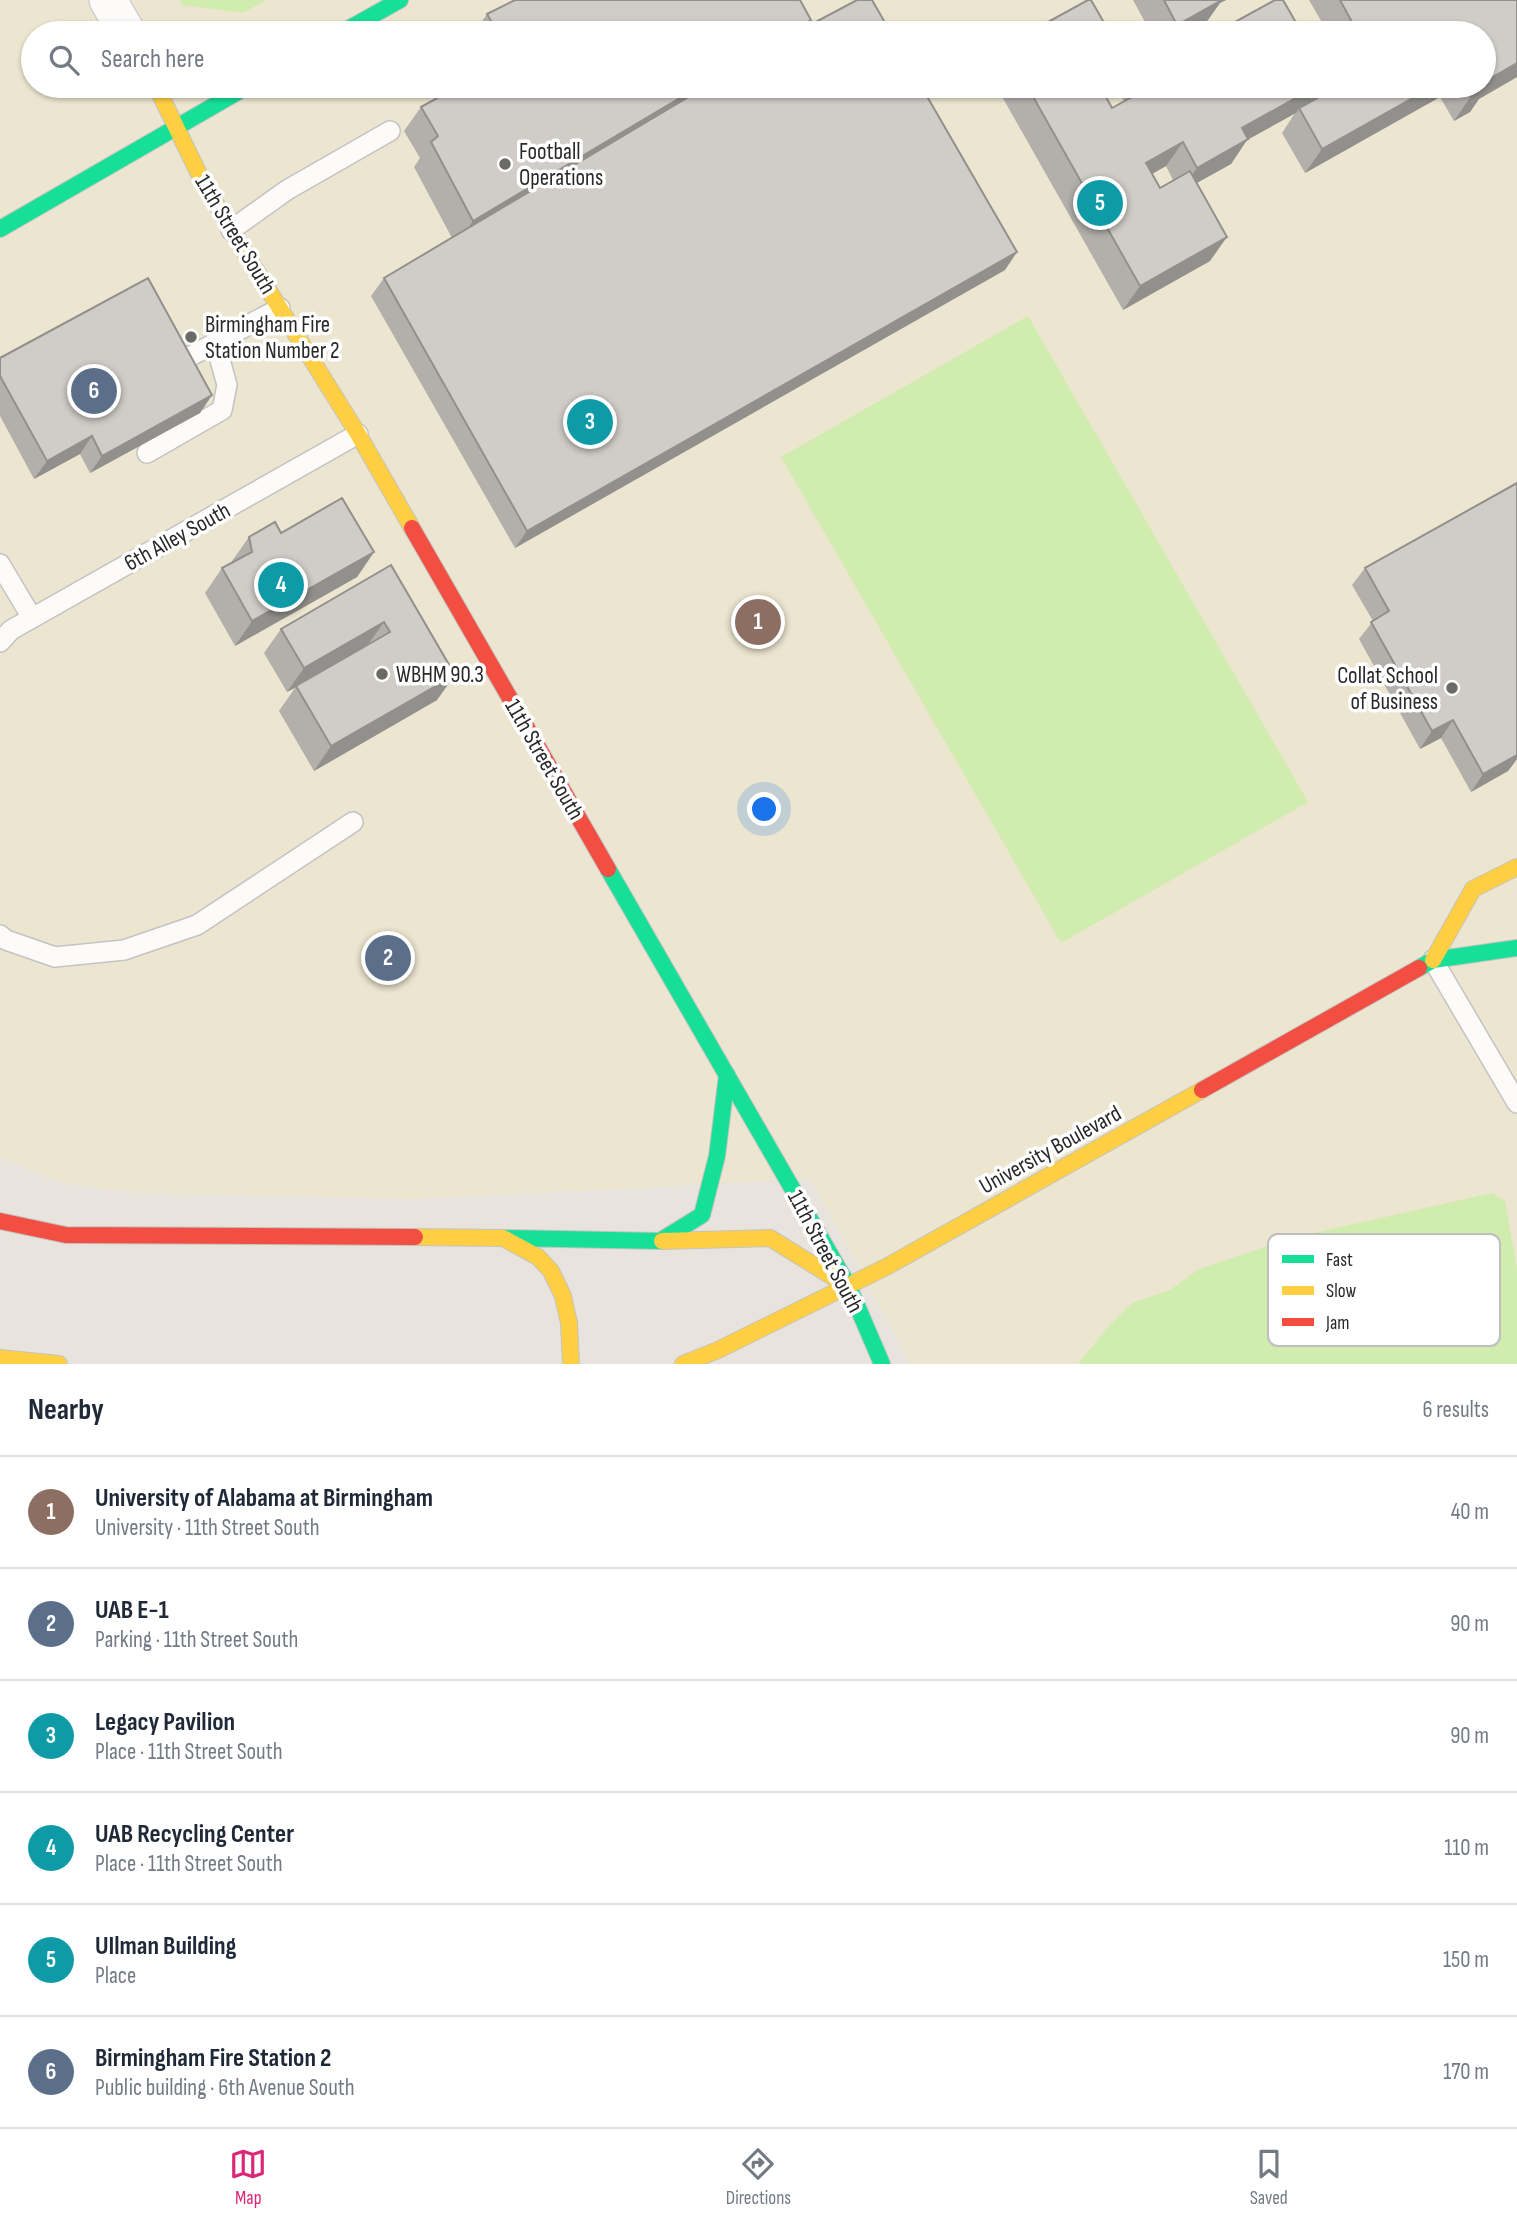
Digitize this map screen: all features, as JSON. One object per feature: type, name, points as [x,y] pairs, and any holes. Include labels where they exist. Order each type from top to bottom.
[{"type":"main road","points":[[362,21],[400,0]]},
{"type":"main road","name":"11th Street South","points":[[162,98],[230,230],[358,434],[849,1287],[882,1364]]},
{"type":"main road","points":[[0,229],[226,98]]},
{"type":"main road","points":[[1433,960],[1473,889],[1517,867]]},
{"type":"main road","name":"University Boulevard","points":[[683,1364],[849,1287],[1433,960],[1517,948]]},
{"type":"main road","points":[[660,1241],[702,1216],[717,1156],[727,1075]]},
{"type":"main road","points":[[0,1221],[66,1235],[660,1241],[769,1238],[849,1287]]},
{"type":"main road","points":[[503,1238],[541,1260],[559,1285],[567,1312],[571,1364]]},
{"type":"main road","points":[[0,1358],[59,1364]]},
{"type":"street","points":[[108,0],[120,21]]},
{"type":"lane","points":[[230,230],[288,190],[390,131]]},
{"type":"lane","points":[[174,365],[280,307]]},
{"type":"lane","points":[[147,453],[222,410],[228,385],[215,342]]},
{"type":"lane","name":"6th Alley South","points":[[0,642],[11,630],[358,434]]},
{"type":"lane","points":[[0,564],[32,618]]},
{"type":"lane","points":[[0,935],[6,940],[55,957],[124,950],[197,925],[353,822]]},
{"type":"lane","points":[[1433,960],[1517,1103]]},
{"type":"shaded area","points":[[0,0],[1517,0],[1517,1364],[911,1364],[811,1179],[414,1199],[138,1193],[66,1184],[0,1158]]},
{"type":"green space","points":[[180,0],[266,0],[243,13],[183,5]]},
{"type":"green space","points":[[1028,316],[1308,802],[1061,943],[781,457]]},
{"type":"green space","points":[[1492,1193],[1505,1201],[1517,1269],[1517,1364],[1078,1364],[1106,1329],[1132,1303],[1170,1290],[1199,1269],[1268,1246],[1268,1346],[1500,1346],[1500,1234],[1310,1234]]},
{"type":"building","points":[[515,0],[800,0],[811,20],[491,21],[487,14]]},
{"type":"building","points":[[857,0],[872,0],[884,21],[818,21]]},
{"type":"building","points":[[1091,0],[1103,21],[1050,21]]},
{"type":"building","points":[[1164,0],[1222,0],[1184,21],[1175,21]]},
{"type":"building","points":[[1275,0],[1283,0],[1295,21],[1237,21]]},
{"type":"building","points":[[1340,0],[1517,0],[1517,63],[1496,75],[1496,21],[1351,21]]},
{"type":"building","name":"Football Operations","points":[[437,98],[680,98],[473,221],[431,142],[438,136],[421,107]]},
{"type":"building","points":[[687,98],[928,98],[1017,252],[527,531],[384,278]]},
{"type":"building","points":[[1034,98],[1107,98],[1112,108],[1130,98],[1296,98],[1242,128],[1248,139],[1197,168],[1183,142],[1146,163],[1160,188],[1190,171],[1227,237],[1140,286]]},
{"type":"building","points":[[1317,98],[1413,98],[1322,149],[1299,108]]},
{"type":"building","points":[[148,278],[212,395],[102,456],[92,436],[47,461],[0,376],[0,358]]},
{"type":"building","name":"Collat School of Business","points":[[1517,483],[1517,755],[1483,774],[1453,720],[1432,731],[1371,622],[1389,611],[1365,568]]},
{"type":"building","points":[[342,498],[374,552],[252,621],[222,568],[252,552],[249,537],[275,522],[281,533]]},
{"type":"building","name":"WBHM 90.3","points":[[391,565],[455,675],[331,746],[296,686],[390,632],[384,622],[304,668],[281,629]]},
{"type":"traffic: fast","points":[[362,21],[400,0]]},
{"type":"traffic: fast","points":[[0,229],[227,98]]},
{"type":"traffic: fast","points":[[608,869],[849,1287],[882,1364]]},
{"type":"traffic: fast","points":[[1419,968],[1433,960],[1517,948]]},
{"type":"traffic: fast","points":[[507,1238],[660,1241],[702,1215],[717,1156],[727,1075]]},
{"type":"traffic: slow","points":[[162,98],[201,178],[231,230],[358,434],[412,528]]},
{"type":"traffic: slow","points":[[1433,960],[1473,889],[1517,867]]},
{"type":"traffic: slow","points":[[683,1364],[718,1350],[886,1267],[1202,1090]]},
{"type":"traffic: slow","points":[[415,1237],[503,1238],[538,1257],[551,1271],[563,1296],[569,1323],[571,1364]]},
{"type":"traffic: slow","points":[[662,1241],[770,1238],[849,1287]]},
{"type":"traffic: slow","points":[[0,1358],[59,1364]]},
{"type":"traffic: jam","points":[[412,528],[608,869]]},
{"type":"traffic: jam","points":[[1202,1090],[1419,968]]},
{"type":"traffic: jam","points":[[0,1221],[66,1235],[415,1237]]},
{"type":"place","name":"Football Operations","points":[[505,164]]},
{"type":"place","name":"UIlman Building","points":[[1100,203]]},
{"type":"place","name":"Birmingham Fire Station Number 2","points":[[191,337]]},
{"type":"place","name":"Birmingham Fire Station 2","points":[[94,391]]},
{"type":"place","name":"Legacy Pavilion","points":[[590,422]]},
{"type":"place","name":"UAB Recycling Center","points":[[281,585]]},
{"type":"place","name":"University of Alabama at Birmingham","points":[[758,622]]},
{"type":"place","name":"WBHM 90.3","points":[[382,674]]},
{"type":"place","name":"Collat School of Business","points":[[1452,688]]},
{"type":"place","name":"UAB E-1","points":[[388,958]]}]
